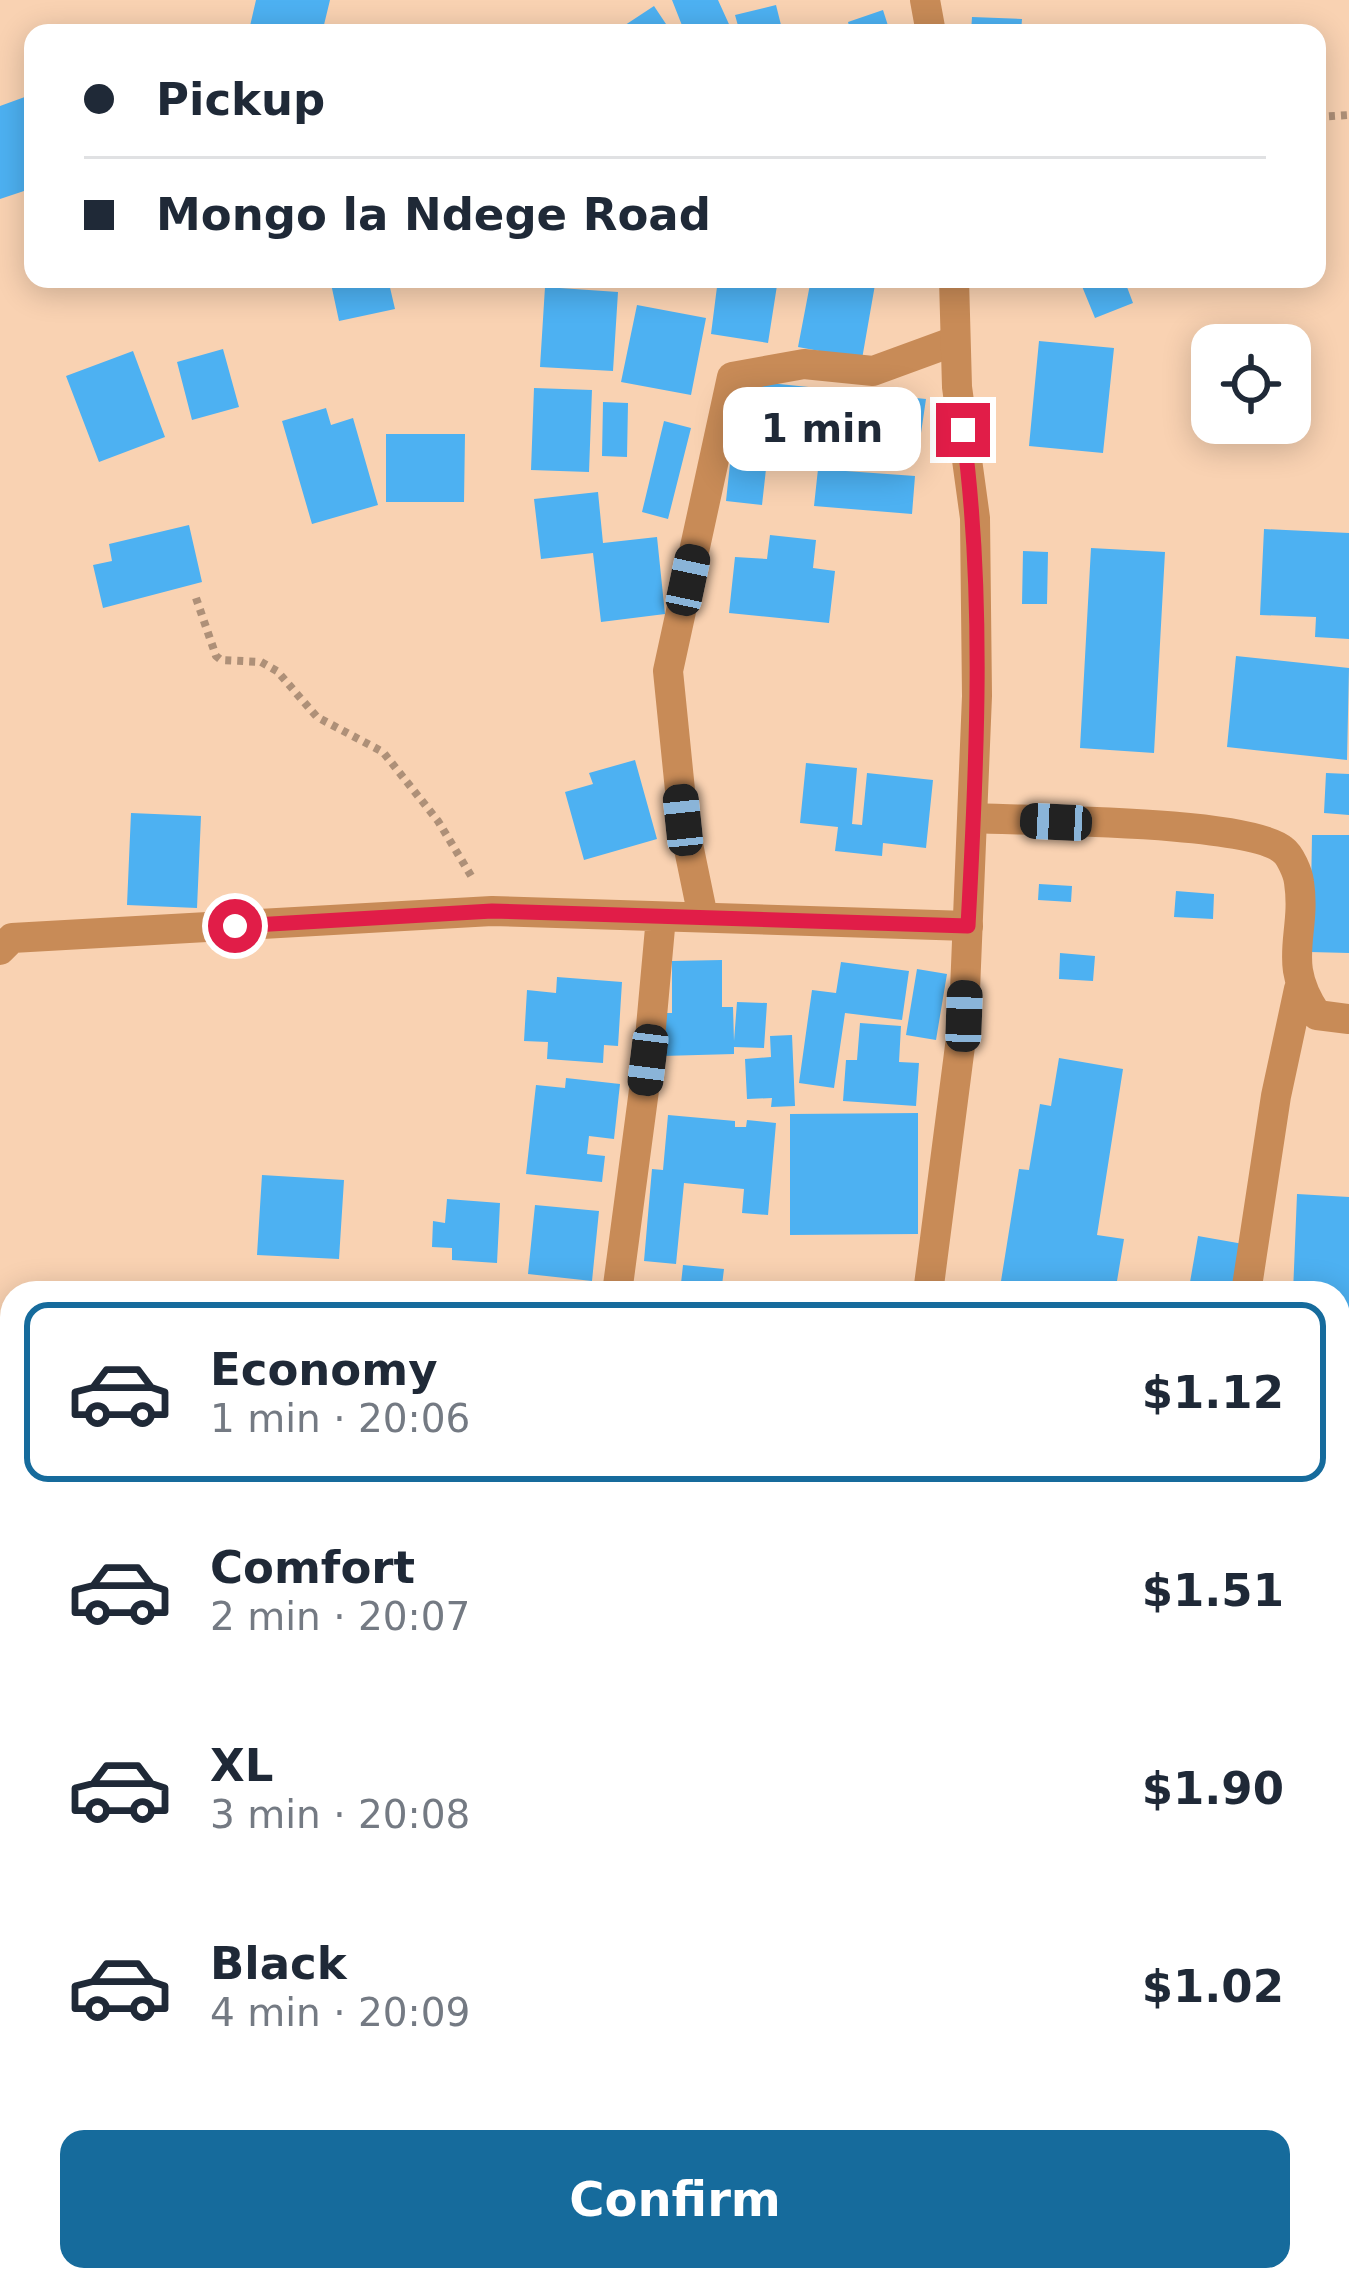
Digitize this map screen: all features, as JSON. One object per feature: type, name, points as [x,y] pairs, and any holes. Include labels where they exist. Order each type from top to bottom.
[{"type":"street","points":[[930,1281],[956,1099],[974,818],[975,518],[957,387],[954,288]]},
{"type":"street","points":[[704,917],[683,820],[668,671],[732,377],[803,364],[873,371],[956,341]]},
{"type":"street","points":[[974,818],[1220,830],[1262,838],[1286,851],[1299,881],[1299,989],[1276,1096],[1248,1281]]},
{"type":"street","points":[[4,936],[492,911],[968,926]]},
{"type":"street","points":[[618,1281],[648,1060],[661,916]]},
{"type":"street","points":[[1299,989],[1317,1015],[1349,1019]]},
{"type":"path","points":[[196,598],[216,656],[261,662],[277,671],[317,717],[383,752],[438,821],[492,911]]},
{"type":"building","points":[[256,0],[330,0],[324,24],[250,24]]},
{"type":"building","points":[[672,0],[718,0],[729,24],[681,24]]},
{"type":"building","points":[[776,5],[781,24],[738,24],[735,15]]},
{"type":"building","points":[[654,6],[666,24],[627,24]]},
{"type":"building","points":[[883,10],[887,24],[849,24]]},
{"type":"building","points":[[972,17],[1022,19],[1022,24],[972,24]]},
{"type":"building","points":[[24,97],[24,191],[0,199],[0,106]]},
{"type":"building","points":[[332,288],[390,288],[395,309],[339,321]]},
{"type":"building","points":[[545,288],[618,292],[613,371],[540,367]]},
{"type":"building","points":[[717,288],[777,288],[768,343],[711,334]]},
{"type":"building","points":[[809,288],[874,288],[862,359],[798,347]]},
{"type":"building","points":[[1083,288],[1127,288],[1133,303],[1095,318]]},
{"type":"building","points":[[637,305],[706,318],[691,395],[621,382]]},
{"type":"building","points":[[1039,341],[1114,348],[1103,453],[1029,446]]},
{"type":"building","points":[[223,349],[239,407],[192,420],[177,362]]},
{"type":"building","points":[[133,351],[165,437],[99,462],[66,376]]},
{"type":"building","points":[[760,382],[926,399],[921,433],[833,423],[831,440],[770,433],[762,505],[726,501],[735,417],[756,419]]},
{"type":"building","points":[[534,388],[592,390],[589,472],[531,470]]},
{"type":"building","points":[[603,402],[628,403],[627,457],[602,456]]},
{"type":"building","points":[[326,408],[331,425],[353,418],[378,505],[312,524],[282,421]]},
{"type":"building","points":[[664,421],[691,428],[668,519],[642,512]]},
{"type":"building","points":[[386,434],[465,434],[464,502],[386,502]]},
{"type":"building","points":[[818,469],[915,476],[912,514],[814,506]]},
{"type":"building","points":[[598,492],[603,543],[657,537],[665,614],[601,622],[593,553],[541,559],[534,499]]},
{"type":"building","points":[[189,525],[202,582],[103,608],[93,565],[112,561],[109,544]]},
{"type":"building","points":[[1264,529],[1349,533],[1349,639],[1315,637],[1316,617],[1260,615]]},
{"type":"building","points":[[770,535],[816,540],[813,568],[835,571],[829,623],[729,613],[735,557],[767,559]]},
{"type":"building","points":[[1091,548],[1165,552],[1154,753],[1080,748]]},
{"type":"building","points":[[1023,551],[1048,552],[1047,604],[1022,604]]},
{"type":"building","points":[[1236,656],[1349,668],[1347,760],[1227,747]]},
{"type":"building","points":[[635,760],[657,839],[584,860],[565,792],[593,784],[589,773]]},
{"type":"building","points":[[806,763],[857,768],[852,824],[862,825],[867,773],[933,780],[926,848],[883,843],[882,856],[835,851],[838,827],[800,823]]},
{"type":"building","points":[[1326,773],[1349,774],[1349,815],[1324,813]]},
{"type":"building","points":[[131,813],[201,816],[197,908],[127,905]]},
{"type":"building","points":[[1312,835],[1349,835],[1349,953],[1310,952]]},
{"type":"building","points":[[1039,884],[1072,886],[1071,902],[1038,900]]},
{"type":"building","points":[[1176,891],[1214,894],[1213,919],[1174,917]]},
{"type":"building","points":[[1060,953],[1095,956],[1093,981],[1059,979]]},
{"type":"building","points":[[722,960],[722,1007],[733,1007],[734,1041],[737,1002],[767,1003],[764,1048],[734,1047],[734,1054],[662,1056],[662,1013],[672,1013],[672,961]]},
{"type":"building","points":[[841,962],[909,971],[902,1020],[845,1013],[834,1088],[799,1083],[812,990],[836,993]]},
{"type":"building","points":[[917,969],[947,974],[936,1040],[906,1035]]},
{"type":"building","points":[[557,977],[622,982],[618,1046],[604,1045],[603,1063],[547,1059],[548,1042],[524,1041],[527,990],[556,993]]},
{"type":"building","points":[[860,1023],[901,1026],[899,1062],[919,1063],[916,1106],[843,1101],[846,1060],[857,1060]]},
{"type":"building","points":[[792,1035],[795,1106],[771,1107],[772,1098],[747,1099],[745,1059],[771,1057],[770,1036]]},
{"type":"building","points":[[1059,1058],[1123,1069],[1097,1235],[1124,1239],[1117,1281],[1001,1281],[1019,1169],[1029,1170],[1040,1104],[1051,1106]]},
{"type":"building","points":[[566,1078],[620,1084],[614,1139],[589,1136],[587,1154],[605,1156],[602,1182],[526,1174],[536,1085],[565,1088]]},
{"type":"building","points":[[918,1113],[918,1234],[790,1235],[790,1114]]},
{"type":"building","points":[[668,1115],[735,1121],[735,1127],[746,1127],[747,1120],[776,1123],[768,1215],[742,1213],[744,1189],[684,1183],[676,1264],[644,1261],[652,1169],[663,1170]]},
{"type":"building","points":[[262,1175],[344,1180],[339,1259],[257,1255]]},
{"type":"building","points":[[1297,1194],[1349,1197],[1349,1281],[1293,1281]]},
{"type":"building","points":[[447,1199],[500,1203],[497,1263],[452,1260],[452,1248],[432,1247],[433,1221],[445,1223]]},
{"type":"building","points":[[535,1205],[599,1211],[592,1281],[528,1274]]},
{"type":"building","points":[[1198,1236],[1249,1245],[1242,1281],[1190,1281]]},
{"type":"building","points":[[683,1265],[724,1269],[722,1281],[681,1281]]},
{"type":"route","points":[[235,926],[492,911],[968,926],[977,696],[975,518],[963,430]]}]
